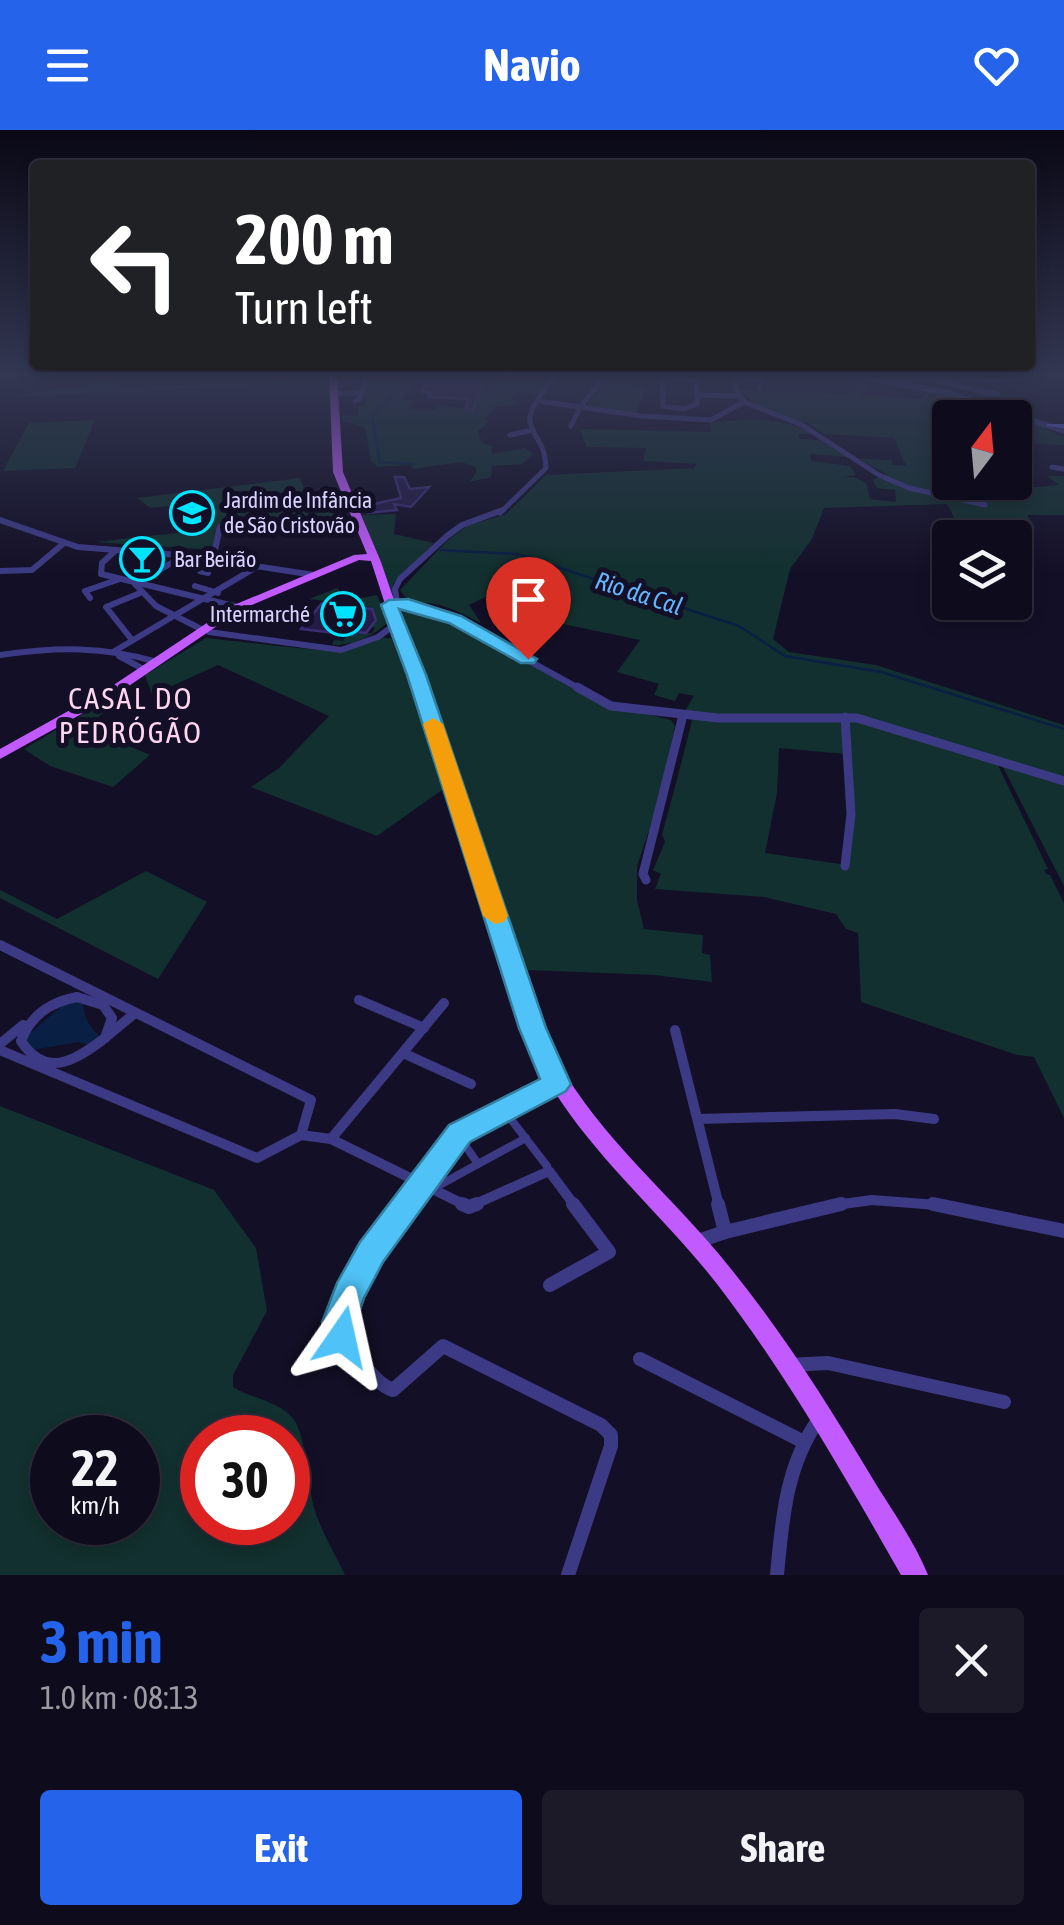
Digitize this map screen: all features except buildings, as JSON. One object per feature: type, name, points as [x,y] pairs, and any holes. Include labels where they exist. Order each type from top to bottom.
[{"type":"main road","points":[[336,440],[338,472],[365,542],[366,564],[397,617],[532,1028],[556,1084],[737,1293],[915,1575]]},
{"type":"main road","points":[[0,755],[211,632],[241,606],[328,570],[366,564]]},
{"type":"street","points":[[135,584],[173,616],[211,632],[341,650],[378,637],[397,617],[397,584],[418,562],[462,525],[500,512],[546,468],[545,447],[540,440]]},
{"type":"street","points":[[826,440],[909,488],[985,506]]},
{"type":"street","points":[[1052,467],[1064,469]]},
{"type":"street","points":[[0,520],[64,543],[185,555],[314,575]]},
{"type":"street","points":[[208,573],[200,570],[215,559],[220,528],[256,529]]},
{"type":"street","points":[[0,571],[32,570],[64,543]]},
{"type":"street","points":[[116,550],[99,569],[102,574],[241,606]]},
{"type":"street","points":[[135,584],[185,555]]},
{"type":"street","points":[[113,652],[258,566]]},
{"type":"street","points":[[90,598],[85,592],[117,580]]},
{"type":"street","points":[[195,586],[218,593]]},
{"type":"street","points":[[132,640],[106,607],[140,592]]},
{"type":"street","points":[[378,637],[397,617],[455,620],[600,702],[683,715],[844,717],[1064,782]]},
{"type":"street","points":[[0,655],[72,644],[113,652],[151,666]]},
{"type":"street","points":[[113,652],[151,666]]},
{"type":"street","points":[[646,880],[644,874],[683,715]]},
{"type":"street","points":[[844,717],[852,814],[845,866]]},
{"type":"street","points":[[0,945],[102,1000],[311,1100],[301,1135]]},
{"type":"street","points":[[75,983],[0,1047],[258,1158],[301,1135],[330,1139],[469,1206],[548,1171],[609,1252],[550,1286]]},
{"type":"street","points":[[40,1011],[74,998],[102,1000]]},
{"type":"street","points":[[102,1000],[112,1018],[104,1040]]},
{"type":"street","points":[[359,1000],[424,1028]]},
{"type":"street","points":[[330,1139],[444,1003]]},
{"type":"street","points":[[64,1077],[135,1013]]},
{"type":"street","points":[[29,1020],[22,1042],[32,1060]]},
{"type":"street","points":[[676,1030],[725,1232]]},
{"type":"street","points":[[32,1060],[62,1062],[92,1050]]},
{"type":"street","points":[[403,1052],[472,1084]]},
{"type":"street","points":[[556,1084],[469,1126],[372,1252],[349,1293],[339,1322],[342,1337],[384,1387],[394,1390],[443,1346],[601,1424],[610,1434],[610,1446],[568,1575]]},
{"type":"street","points":[[506,1113],[546,1166]]},
{"type":"street","points":[[698,1119],[896,1114],[934,1119]]},
{"type":"street","points":[[438,1186],[526,1138]]},
{"type":"street","points":[[463,1142],[478,1164]]},
{"type":"street","points":[[695,1242],[846,1203],[958,1207],[1064,1231]]},
{"type":"street","points":[[640,1360],[802,1441]]},
{"type":"street","points":[[786,1366],[828,1363],[1004,1402]]},
{"type":"street","points":[[776,1575],[783,1519],[802,1441],[819,1419]]},
{"type":"green space","points":[[20,440],[86,440],[75,468],[3,471]]},
{"type":"green space","points":[[367,440],[481,440],[495,448],[491,449],[492,454],[525,448],[533,454],[522,464],[492,466],[491,477],[469,482],[477,472],[475,467],[461,462],[413,469],[410,465],[378,467],[371,461]]},
{"type":"green space","points":[[584,440],[821,440],[847,457],[811,454],[811,461],[850,466],[856,475],[838,478],[854,477],[866,483],[870,499],[896,502],[895,490],[877,488],[873,480],[886,474],[859,459],[891,460],[893,465],[906,466],[895,440],[932,440],[932,500],[1032,500],[1032,487],[1059,485],[1047,476],[1064,476],[1064,515],[1027,515],[1030,520],[955,520],[947,504],[824,508],[812,539],[790,569],[773,639],[789,652],[876,665],[1064,725],[1064,780],[857,717],[719,717],[685,711],[694,696],[679,693],[675,701],[654,695],[659,684],[617,672],[640,640],[539,619],[550,605],[502,589],[469,605],[481,623],[443,606],[409,599],[400,590],[448,540],[467,526],[506,514],[546,475],[694,468],[697,464],[643,461],[646,448],[587,447]]},
{"type":"green space","points":[[1032,440],[1064,440],[1064,445],[1032,444]]},
{"type":"green space","points":[[300,478],[308,500],[340,497],[347,522],[219,528],[213,550],[96,542],[202,530],[177,531],[168,506],[150,508],[137,498]]},
{"type":"green space","points":[[396,514],[394,534],[434,543],[393,584],[394,599],[362,515]]},
{"type":"green space","points":[[337,588],[347,601],[377,595],[388,622],[376,632],[362,639],[332,645],[334,640],[343,641],[347,634],[372,633],[376,620],[372,607],[309,599]]},
{"type":"green space","points":[[416,609],[451,620],[487,638],[596,702],[671,720],[675,726],[658,804],[637,866],[637,900],[644,929],[703,935],[702,953],[710,955],[712,982],[654,975],[528,970],[421,681],[400,613]]},
{"type":"green space","points":[[378,637],[400,639],[449,785],[377,836],[251,787],[279,768],[329,716],[218,665],[152,695],[145,675],[206,638],[341,650]]},
{"type":"green space","points":[[112,697],[122,700],[98,717],[128,731],[115,740],[150,755],[113,787],[50,766],[24,749]]},
{"type":"green space","points":[[698,719],[841,720],[845,754],[779,748],[777,793],[765,853],[847,865],[847,719],[995,759],[1048,869],[1044,870],[1064,903],[1064,1118],[1034,1057],[1017,1055],[861,1002],[858,933],[846,929],[836,914],[764,897],[655,889],[661,874],[653,870],[665,842],[662,834],[692,720]]},
{"type":"green space","points":[[1000,761],[1064,783],[1064,886]]},
{"type":"green space","points":[[146,871],[207,902],[158,979],[0,898],[0,890],[57,919]]},
{"type":"green space","points":[[0,1106],[214,1190],[256,1248],[267,1311],[233,1375],[233,1387],[289,1415],[180,1415],[180,1545],[310,1545],[310,1483],[315,1511],[345,1575],[0,1575]]},
{"type":"water","points":[[71,998],[83,998],[88,1022],[104,1040],[96,1048],[79,1042],[25,1051],[21,1041]]},
{"type":"waterway","name":"Rio da Cal","points":[[376,440],[380,462],[413,464]]},
{"type":"waterway","name":"Rio da Cal","points":[[441,550],[517,554],[739,626],[785,656],[881,672],[1064,729]]},
{"type":"slow traffic","points":[[433,724],[495,916]]},
{"type":"place","name":"Jardim de Infância de São Cristovão","points":[[192,513]]},
{"type":"place","name":"Bar Beirão","points":[[142,559]]},
{"type":"place","name":"Intermarché","points":[[343,614]]},
{"type":"district","name":"CASAL DO PEDRÓGÃO","points":[[131,715]]},
{"type":"route","points":[[342,1337],[339,1322],[349,1293],[372,1252],[460,1133],[498,1110],[556,1084],[532,1028],[417,675],[389,605],[408,604],[455,620],[528,659]]}]
